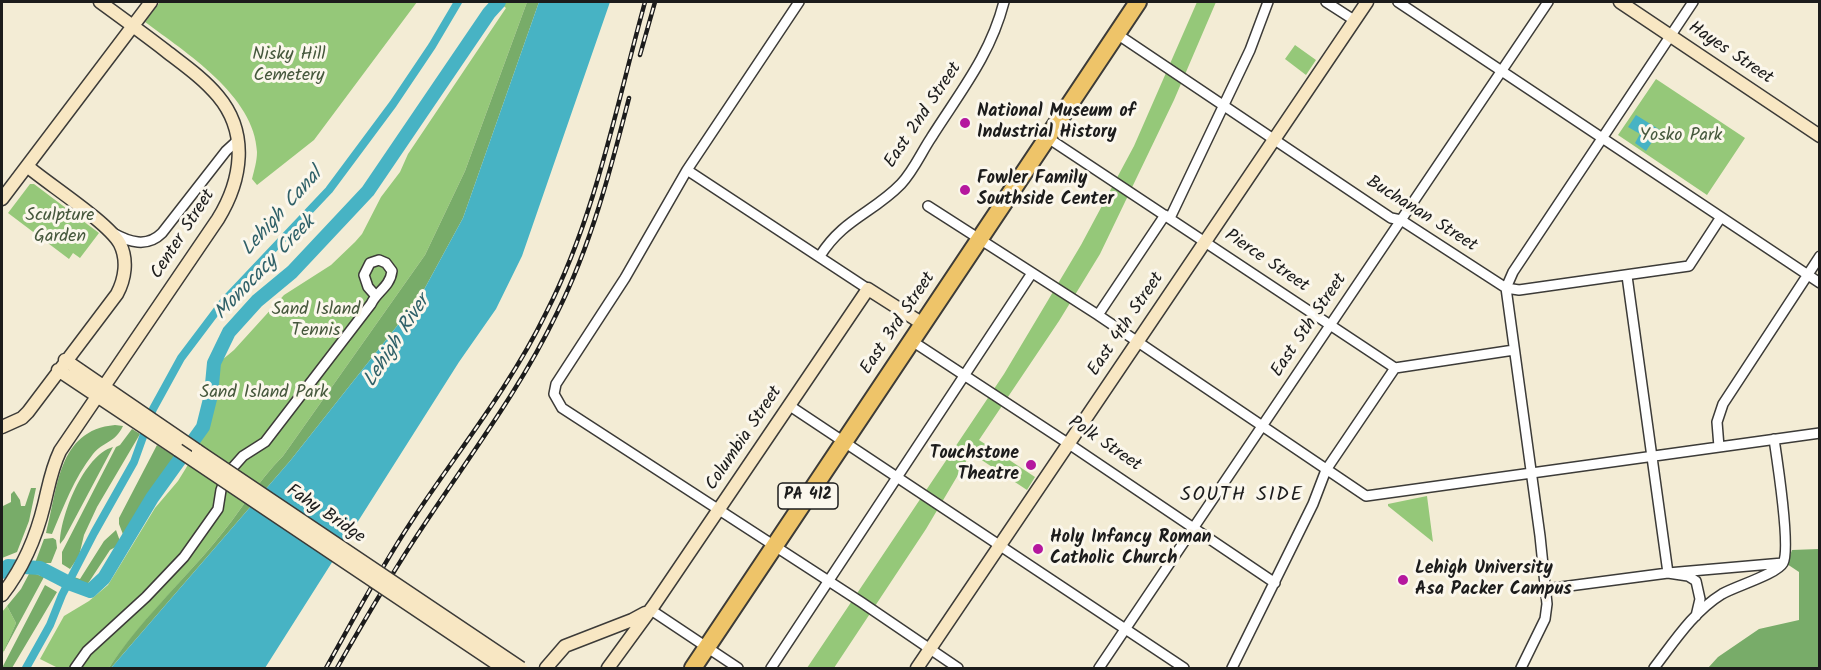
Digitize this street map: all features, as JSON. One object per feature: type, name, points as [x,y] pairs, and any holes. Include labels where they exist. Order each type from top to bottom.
[{"type":"highway","name":"East 3rd Street","points":[[693,669],[1138,2]]},
{"type":"main road","name":"Center Street","points":[[2,595],[28,555],[45,504],[51,471],[60,451],[103,393],[223,211],[237,176],[238,140],[227,109],[212,89],[188,68],[100,2]]},
{"type":"main road","points":[[2,199],[151,2]]},
{"type":"main road","name":"East 4th Street","points":[[917,669],[1366,2]]},
{"type":"main road","name":"Hayes Street","points":[[1620,2],[1820,136]]},
{"type":"main road","points":[[2,427],[22,418],[28,412],[121,286],[125,268],[119,243],[107,230],[27,166]]},
{"type":"main road","points":[[868,289],[923,324]]},
{"type":"main road","name":"Columbia Street","points":[[608,669],[651,610],[868,289]]},
{"type":"main road","points":[[61,365],[103,393]]},
{"type":"main road","name":"Fahy Bridge","points":[[103,393],[504,669]]},
{"type":"main road","name":"Fahy Bridge","points":[[103,393],[521,669]]},
{"type":"main road","points":[[546,669],[565,646],[632,620],[651,610]]},
{"type":"street","points":[[799,2],[687,170],[625,278],[556,384],[554,394],[562,408],[830,582],[958,669]]},
{"type":"street","name":"East 2nd Street","points":[[820,256],[842,228],[889,195],[912,171],[931,137],[981,63],[992,39],[1004,2]]},
{"type":"street","points":[[1098,315],[1167,217],[1224,106],[1250,50],[1268,2]]},
{"type":"street","points":[[1326,2],[1354,20]]},
{"type":"street","points":[[1398,2],[1820,283]]},
{"type":"street","name":"East 5th Street","points":[[1100,669],[1548,2]]},
{"type":"street","points":[[1521,669],[1545,619],[1547,604],[1532,473],[1506,288],[1513,272],[1693,2]]},
{"type":"street","name":"Buchanan Street","points":[[1117,34],[1391,218],[1401,220],[1506,288]]},
{"type":"street","name":"Pierce Street","points":[[1048,138],[1395,368]]},
{"type":"street","points":[[107,230],[134,242],[143,243],[155,239],[226,151],[238,140]]},
{"type":"street","points":[[687,170],[868,289]]},
{"type":"street","points":[[928,206],[1098,315],[1366,496],[1820,433]]},
{"type":"street","points":[[1506,288],[1519,290],[1689,266],[1721,217]]},
{"type":"street","points":[[1719,447],[1717,422],[1723,404],[1820,256]]},
{"type":"street","points":[[771,669],[1032,273]]},
{"type":"street","points":[[1627,276],[1668,573]]},
{"type":"street","points":[[75,669],[87,651],[146,597],[184,557],[218,509],[221,490],[227,474],[243,456],[265,442],[371,304],[375,295]]},
{"type":"street","name":"Polk Street","points":[[912,340],[1275,583]]},
{"type":"street","points":[[1232,669],[1313,504],[1326,470],[1395,368],[1514,350]]},
{"type":"street","points":[[790,406],[1184,669]]},
{"type":"street","points":[[1654,669],[1695,616],[1721,595],[1774,571],[1783,563],[1785,553],[1782,495],[1774,440]]},
{"type":"street","points":[[1546,589],[1668,573],[1783,563]]},
{"type":"street","points":[[1668,573],[1688,576],[1696,581],[1700,599],[1695,616]]},
{"type":"street","points":[[651,610],[738,669]]},
{"type":"green space","name":"Nisky Hill Cemetery","points":[[160,2],[417,2],[314,140],[257,185],[252,179],[257,152],[253,132],[244,112],[215,77],[145,22]]},
{"type":"green space","name":"Sand Island Park","points":[[499,2],[527,2],[465,171],[425,255],[283,456],[215,542],[146,620],[109,668],[58,668],[40,659],[64,616],[89,601],[108,585],[155,508],[178,481],[194,455],[206,424],[216,365],[234,350],[284,295],[331,265],[362,234],[381,197],[400,172],[408,154],[506,8]]},
{"type":"green space","points":[[527,2],[539,2],[463,218],[420,297],[290,461],[109,668],[146,620],[215,542],[283,456],[425,255],[465,171]]},
{"type":"green space","points":[[1197,2],[1216,2],[1174,100],[1100,254],[1059,321],[979,440],[1035,477],[1027,490],[971,453],[926,529],[834,668],[807,668],[1004,374],[1081,245],[1134,146]]},
{"type":"green space","points":[[1295,45],[1316,60],[1306,75],[1285,59]]},
{"type":"green space","name":"Yosko Park","points":[[1656,79],[1745,138],[1707,195],[1618,135]]},
{"type":"green space","name":"Sculpture Garden","points":[[30,184],[34,184],[99,233],[80,258],[73,253],[69,259],[8,213]]},
{"type":"green space","points":[[115,425],[123,426],[113,439],[97,450],[86,463],[52,534],[46,533],[58,481],[71,450],[81,438],[96,429]]},
{"type":"green space","points":[[132,429],[140,434],[97,507],[84,535],[79,556],[70,569],[62,564],[62,552],[116,447]]},
{"type":"green space","points":[[157,445],[176,457],[160,483],[146,498],[137,518],[124,537],[119,518]]},
{"type":"green space","points":[[113,447],[60,544],[64,518],[83,474],[102,452]]},
{"type":"green space","points":[[31,488],[36,488],[29,521],[17,552],[2,558],[3,506],[11,502],[11,494],[14,491],[21,506],[25,506]]},
{"type":"green space","points":[[1427,496],[1433,542],[1388,506],[1388,504]]},
{"type":"green space","points":[[116,530],[121,544],[110,550],[87,585],[78,585],[72,580],[74,577],[80,579],[104,541]]},
{"type":"green space","points":[[44,539],[56,540],[57,548],[51,563],[35,563]]},
{"type":"green space","points":[[1819,549],[1819,668],[1708,668],[1718,657],[1759,629],[1799,620],[1799,572],[1787,564],[1792,550]]},
{"type":"green space","points":[[30,572],[44,577],[2,655],[16,623],[7,606],[21,589]]},
{"type":"green space","points":[[45,585],[57,592],[12,668],[2,668]]},
{"type":"green space","points":[[7,606],[16,623],[2,652],[2,612]]},
{"type":"water","name":"Lehigh River","points":[[539,2],[610,2],[522,256],[496,309],[459,362],[265,668],[111,668],[290,461],[420,297],[463,218]]},
{"type":"water","points":[[1636,115],[1660,130],[1646,151],[1635,143],[1640,134],[1628,127]]},
{"type":"waterway","name":"Lehigh Canal","points":[[26,668],[50,625],[62,595],[94,533],[134,462],[153,409],[181,358],[224,301],[329,190],[393,104],[458,2]]},
{"type":"waterway","name":"Monocacy Creek","points":[[2,572],[8,566],[40,568],[90,591],[104,578],[152,498],[203,427],[211,395],[214,363],[229,332],[257,301],[292,272],[368,191],[489,13],[499,2]]},
{"type":"railway","points":[[326,668],[401,537],[500,393],[546,313],[563,276],[592,199],[645,2]]},
{"type":"railway","points":[[640,55],[655,2]]},
{"type":"railway","points":[[337,668],[399,563],[527,369],[557,313],[590,235],[629,98]]},
{"type":"place","name":"National Museum of Industrial History","points":[[965,123]]},
{"type":"place","name":"Fowler Family Southside Center","points":[[965,190]]},
{"type":"place","name":"Touchstone Theatre","points":[[1031,465]]},
{"type":"place","name":"Holy Infancy Roman Catholic Church","points":[[1038,549]]},
{"type":"place","name":"Lehigh University Asa Packer Campus","points":[[1403,580]]},
{"type":"district","name":"SOUTH SIDE","points":[[1242,497]]},
{"type":"park label","name":"Sand Island Tennis","points":[[316,321]]}]
